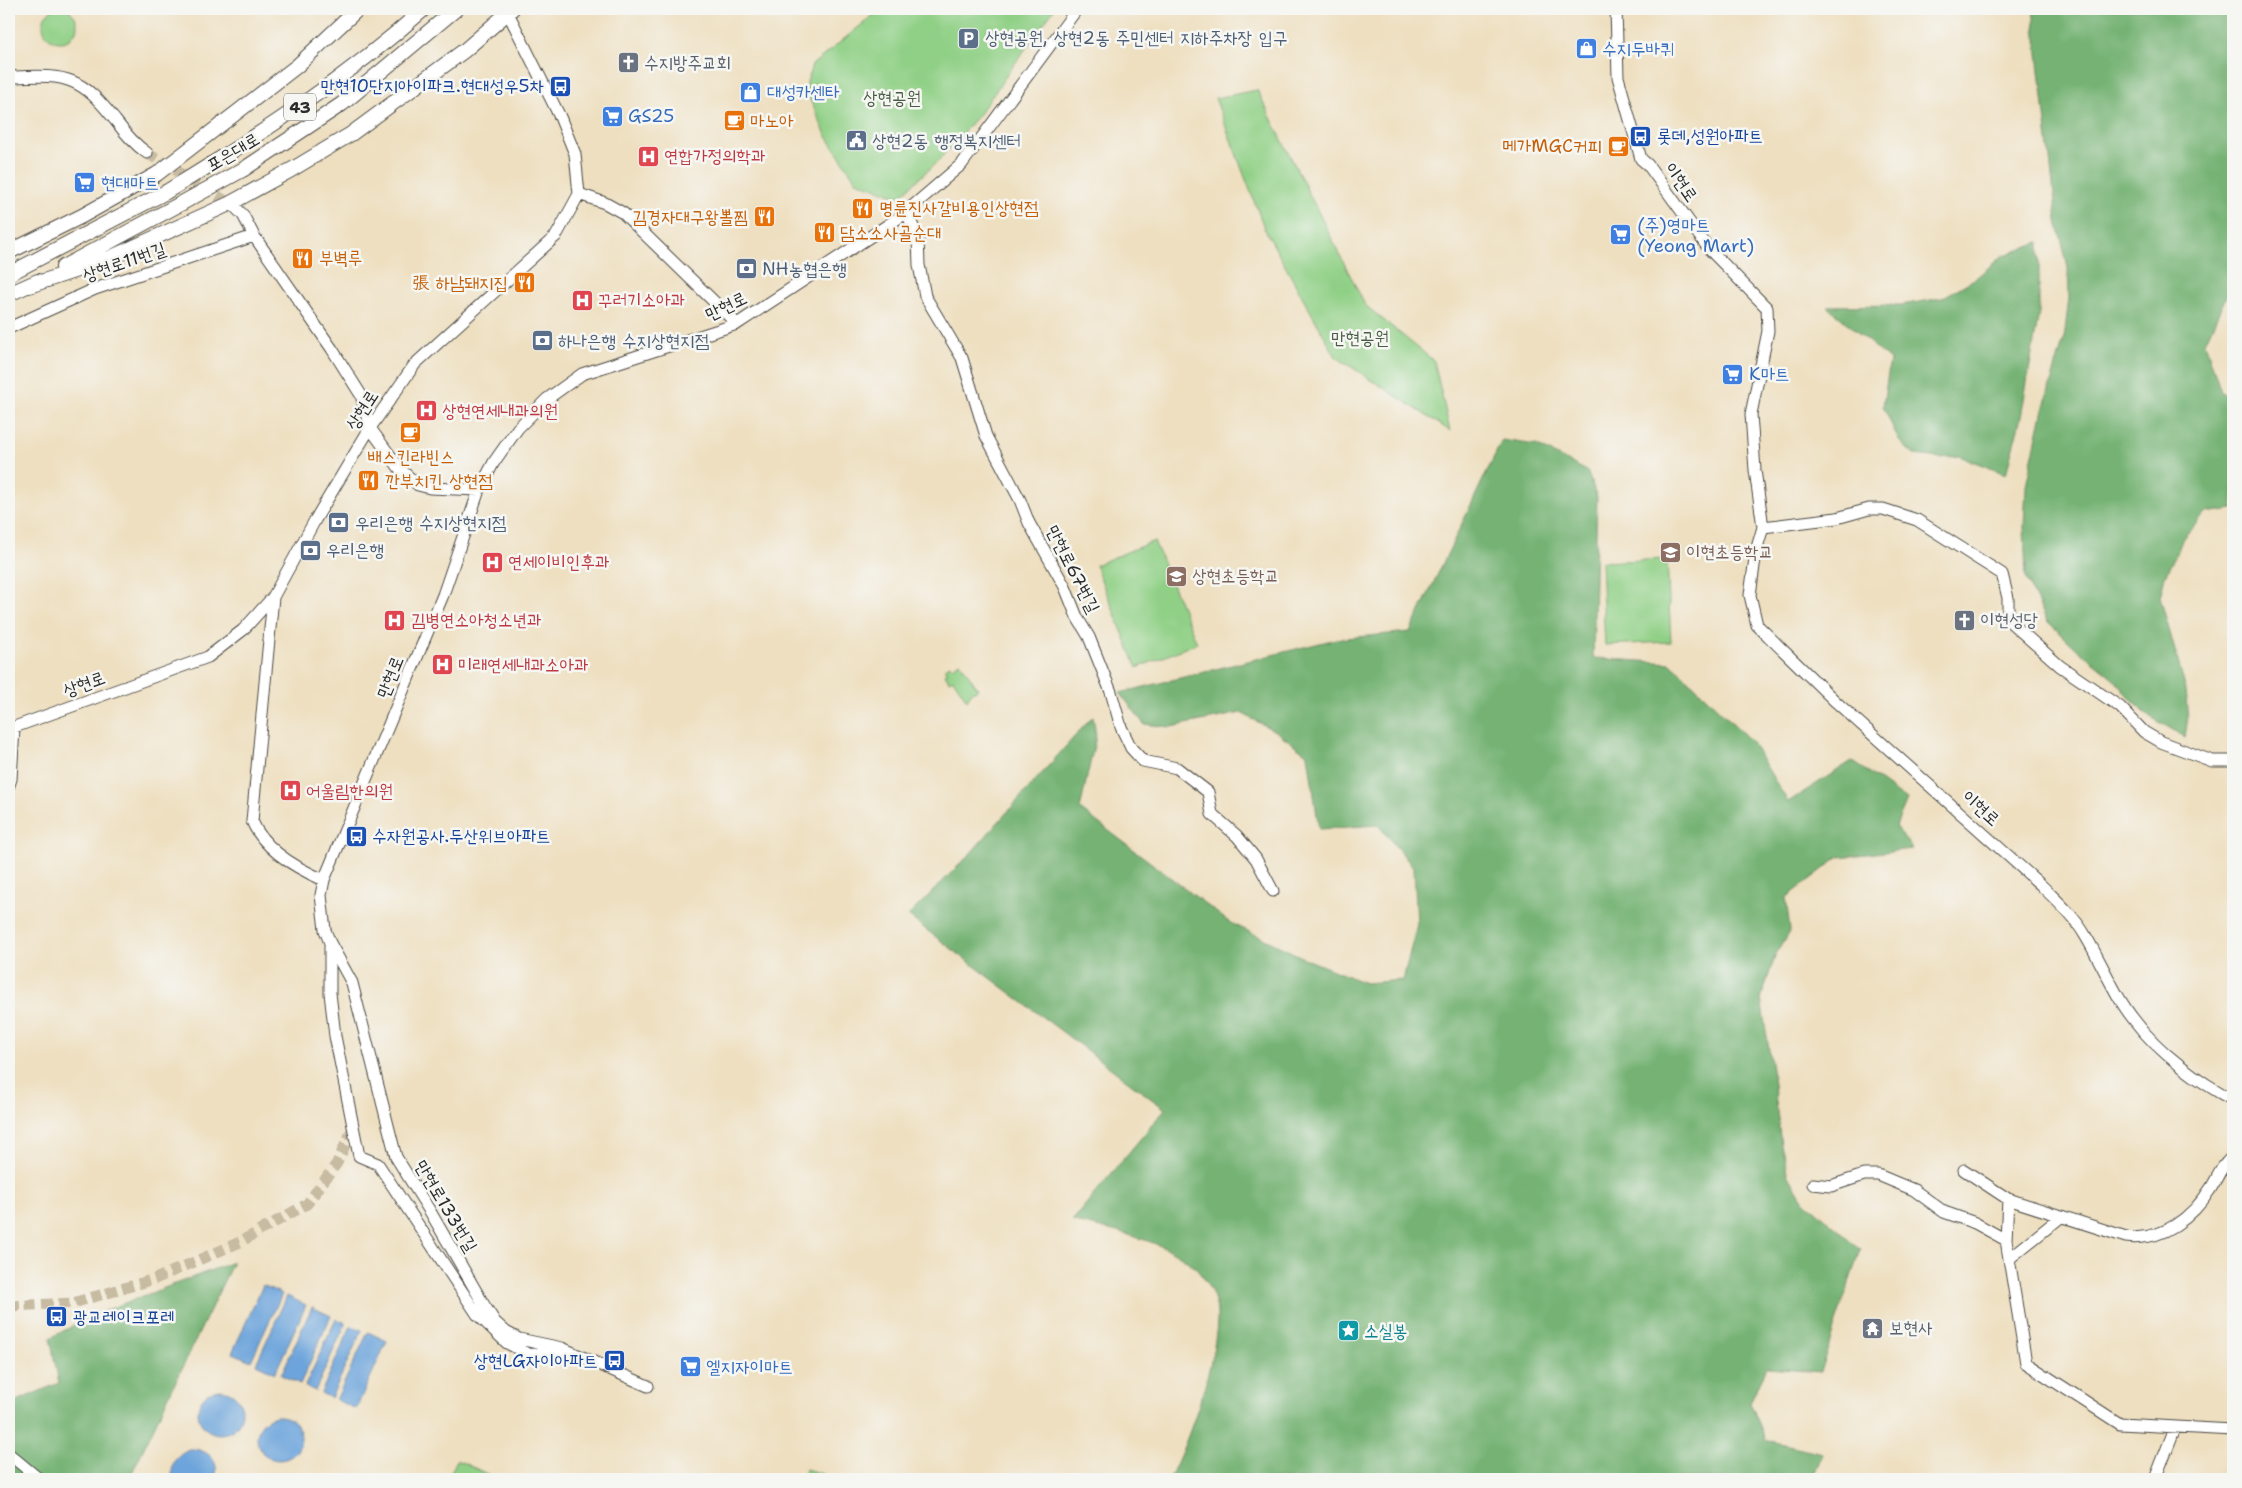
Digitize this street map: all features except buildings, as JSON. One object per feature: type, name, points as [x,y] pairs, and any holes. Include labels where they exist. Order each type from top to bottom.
[{"type":"main road","points":[[9,252],[82,216],[162,170],[297,66],[358,9]]},
{"type":"main road","name":"포은대로","points":[[9,274],[166,192],[248,142],[355,68],[424,9]]},
{"type":"main road","name":"포은대로","points":[[9,294],[30,286],[244,168],[342,104],[456,9]]},
{"type":"main road","points":[[30,286],[101,262],[213,211],[291,170],[351,134],[465,50],[508,10]]},
{"type":"street","name":"만현로","points":[[330,943],[321,909],[324,880],[443,595],[479,490],[494,462],[518,428],[547,398],[582,374],[737,324],[906,211],[962,164],[1078,9]]},
{"type":"street","name":"이현로","points":[[1616,9],[1618,77],[1641,159],[1648,165],[1709,249],[1767,308],[1768,331],[1751,414],[1755,470],[1763,527],[1756,551],[1750,595],[1757,625],[1836,702],[2042,886],[2076,921],[2086,935],[2105,974],[2136,1023],[2187,1070],[2233,1100]]},
{"type":"street","points":[[508,10],[563,124],[575,154],[579,194],[605,203],[623,213],[737,324]]},
{"type":"street","points":[[9,75],[57,77],[78,83],[94,96],[131,140],[147,153]]},
{"type":"street","name":"상현로","points":[[11,728],[208,657],[243,630],[273,597],[315,520],[370,428],[415,364],[556,236],[579,194]]},
{"type":"street","points":[[234,206],[243,216],[254,236],[362,395],[370,428],[400,469],[418,485],[430,488],[479,490]]},
{"type":"street","name":"만현로67번길","points":[[906,211],[918,238],[919,265],[925,296],[962,358],[986,436],[1020,500],[1029,523],[1065,587],[1077,617],[1089,637],[1106,679],[1121,727],[1131,748],[1143,761],[1178,768],[1208,792],[1212,814],[1237,836],[1256,859],[1273,891]]},
{"type":"street","name":"상현로11번길","points":[[9,328],[94,289],[254,236]]},
{"type":"street","points":[[1763,527],[1837,518],[1869,509],[1883,509],[1917,520],[2002,574],[2008,598],[2008,620],[2060,666],[2120,708],[2144,732],[2161,742],[2212,761],[2233,761]]},
{"type":"street","points":[[273,597],[252,821],[261,837],[269,846],[303,871],[324,880]]},
{"type":"street","points":[[9,785],[11,779],[11,728]]},
{"type":"street","points":[[330,943],[330,993],[335,1036],[359,1156],[378,1164],[459,1290],[477,1314],[507,1343],[528,1354],[579,1356]]},
{"type":"street","name":"만현로133번길","points":[[330,943],[352,983],[396,1157],[495,1322],[506,1332],[519,1339],[551,1345],[648,1386]]},
{"type":"street","points":[[1964,1170],[2008,1199],[2126,1237],[2139,1239],[2167,1231],[2200,1204],[2227,1161],[2233,1157]]},
{"type":"street","points":[[1813,1184],[1831,1186],[1864,1176],[1878,1175],[1914,1190],[1944,1212],[1974,1223],[2006,1240]]},
{"type":"street","points":[[2008,1199],[2006,1240],[2026,1363],[2120,1424],[2233,1430]]},
{"type":"street","points":[[2010,1258],[2062,1216]]},
{"type":"street","points":[[2154,1479],[2176,1428]]},
{"type":"street","points":[[9,1454],[39,1479]]},
{"type":"green space","points":[[60,8],[67,9],[72,13],[76,18],[76,32],[72,37],[67,41],[60,42],[53,41],[48,37],[44,32],[43,25],[44,18],[48,13],[53,9]]},
{"type":"green space","name":"상현공원","points":[[881,9],[1054,9],[979,114],[938,161],[899,197],[856,181],[826,135],[807,93],[807,82],[812,65]]},
{"type":"green space","points":[[2033,9],[2233,9],[2233,281],[2205,343],[2221,392],[2233,396],[2233,509],[2206,513],[2184,537],[2165,576],[2160,597],[2184,683],[2188,717],[2185,737],[2144,713],[2112,677],[2077,649],[2047,621],[2026,579],[2024,526],[2026,486],[2042,413],[2064,339],[2069,298],[2068,268],[2057,221]]},
{"type":"green space","name":"만현공원","points":[[1257,90],[1365,305],[1434,361],[1450,431],[1336,357],[1265,230],[1215,98]]},
{"type":"green space","points":[[2039,242],[2039,313],[2021,417],[2006,474],[1959,456],[1941,458],[1914,455],[1899,441],[1883,406],[1890,360],[1827,306],[1901,305],[1942,298],[1976,278],[2002,256]]},
{"type":"green space","points":[[1502,440],[1536,445],[1587,471],[1597,497],[1593,658],[1671,663],[1751,741],[1788,802],[1852,761],[1907,800],[1896,826],[1912,849],[1839,857],[1786,898],[1790,930],[1775,956],[1761,999],[1781,1145],[1789,1176],[1802,1198],[1860,1249],[1820,1372],[1767,1368],[1750,1402],[1766,1440],[1823,1453],[1812,1479],[1169,1479],[1194,1421],[1208,1374],[1216,1330],[1217,1312],[1214,1297],[1207,1283],[1192,1265],[1161,1246],[1146,1240],[1072,1221],[1165,1109],[908,916],[968,856],[1093,716],[1096,736],[1080,809],[1229,922],[1306,959],[1365,983],[1403,980],[1417,924],[1414,868],[1378,825],[1319,829],[1308,755],[1277,732],[1241,713],[1171,727],[1144,724],[1120,693],[1336,639],[1410,632]]},
{"type":"green space","points":[[1154,541],[1197,643],[1137,668],[1095,565]]},
{"type":"green space","points":[[1667,559],[1671,642],[1605,645],[1601,562]]},
{"type":"green space","points":[[960,662],[978,689],[972,692],[967,700],[953,679],[949,681],[945,674],[948,672],[945,668],[950,665],[952,667]]},
{"type":"green space","points":[[233,1262],[129,1479],[9,1479],[9,1404],[59,1383],[50,1338],[93,1315]]},
{"type":"green space","points":[[457,1460],[498,1479],[448,1479]]},
{"type":"green space","points":[[806,1469],[838,1479],[802,1479]]},
{"type":"water","points":[[263,1285],[282,1294],[251,1361],[232,1353]]},
{"type":"water","points":[[287,1296],[306,1305],[275,1373],[256,1364]]},
{"type":"water","points":[[312,1307],[331,1316],[300,1384],[281,1375]]},
{"type":"water","points":[[336,1319],[346,1323],[315,1391],[305,1386]]},
{"type":"water","points":[[351,1326],[362,1330],[331,1398],[321,1393]]},
{"type":"water","points":[[368,1332],[387,1341],[356,1409],[336,1400]]},
{"type":"water","points":[[224,1390],[236,1396],[241,1403],[241,1421],[236,1428],[229,1433],[216,1434],[208,1431],[201,1424],[198,1408],[201,1400],[208,1393]]},
{"type":"water","points":[[283,1416],[295,1422],[300,1429],[300,1447],[295,1454],[288,1459],[275,1460],[263,1454],[258,1447],[257,1434],[263,1422],[270,1417]]},
{"type":"water","points":[[189,1449],[202,1451],[211,1457],[216,1467],[215,1479],[173,1479],[172,1469],[177,1457]]},
{"type":"tunnel","points":[[147,153],[234,206]]},
{"type":"tunnel","points":[[9,1306],[73,1303],[155,1279],[240,1242],[307,1204],[337,1163],[353,1128]]},
{"type":"place","name":"상현공원, 상현2동 주민센터 지하주차장 입구","points":[[969,38]]},
{"type":"place","name":"수지두바퀴","points":[[1586,49]]},
{"type":"place","name":"수지방주교회","points":[[628,63]]},
{"type":"place","name":"만현10단지아이파크.현대성우5차","points":[[560,86]]},
{"type":"place","name":"대성카센타","points":[[751,92]]},
{"type":"place","name":"GS25","points":[[612,116]]},
{"type":"place","name":"마노아","points":[[734,121]]},
{"type":"place","name":"롯데,성원아파트","points":[[1641,136]]},
{"type":"place","name":"상현2동 행정복지센터","points":[[856,141]]},
{"type":"place","name":"메가MGC커피","points":[[1618,146]]},
{"type":"place","name":"연합가정의학과","points":[[648,156]]},
{"type":"place","name":"현대마트","points":[[85,183]]},
{"type":"place","name":"명륜진사갈비용인상현점","points":[[863,208]]},
{"type":"place","name":"김경자대구왕뽈찜","points":[[764,217]]},
{"type":"place","name":"담소소사골순대","points":[[824,233]]},
{"type":"place","name":"(주)영마트 (Yeong Mart)","points":[[1621,235]]},
{"type":"place","name":"부벽루","points":[[303,258]]},
{"type":"place","name":"NH농협은행","points":[[746,269]]},
{"type":"place","name":"張 하남돼지집","points":[[524,283]]},
{"type":"place","name":"꾸러기소아과","points":[[582,300]]},
{"type":"place","name":"하나은행 수지상현지점","points":[[542,341]]},
{"type":"place","name":"K마트","points":[[1733,374]]},
{"type":"place","name":"상현연세내과의원","points":[[426,411]]},
{"type":"place","name":"배스킨라빈스","points":[[411,432]]},
{"type":"place","name":"깐부치킨 상현점","points":[[369,481]]},
{"type":"place","name":"우리은행 수지상현지점","points":[[339,523]]},
{"type":"place","name":"우리은행","points":[[310,550]]},
{"type":"place","name":"이현초등학교","points":[[1670,552]]},
{"type":"place","name":"연세이비인후과","points":[[492,562]]},
{"type":"place","name":"상현초등학교","points":[[1176,576]]},
{"type":"place","name":"김병연소아청소년과","points":[[395,620]]},
{"type":"place","name":"이현성당","points":[[1964,620]]},
{"type":"place","name":"미래연세내과소아과","points":[[442,665]]},
{"type":"place","name":"어울림한의원","points":[[290,791]]},
{"type":"place","name":"수자원공사.두산위브아파트","points":[[356,836]]},
{"type":"place","name":"광교레이크포레","points":[[57,1317]]},
{"type":"place","name":"보현사","points":[[1873,1328]]},
{"type":"place","name":"소실봉","points":[[1348,1331]]},
{"type":"place","name":"상현LG자이아파트","points":[[614,1361]]},
{"type":"place","name":"엘지자이마트","points":[[690,1367]]}]
